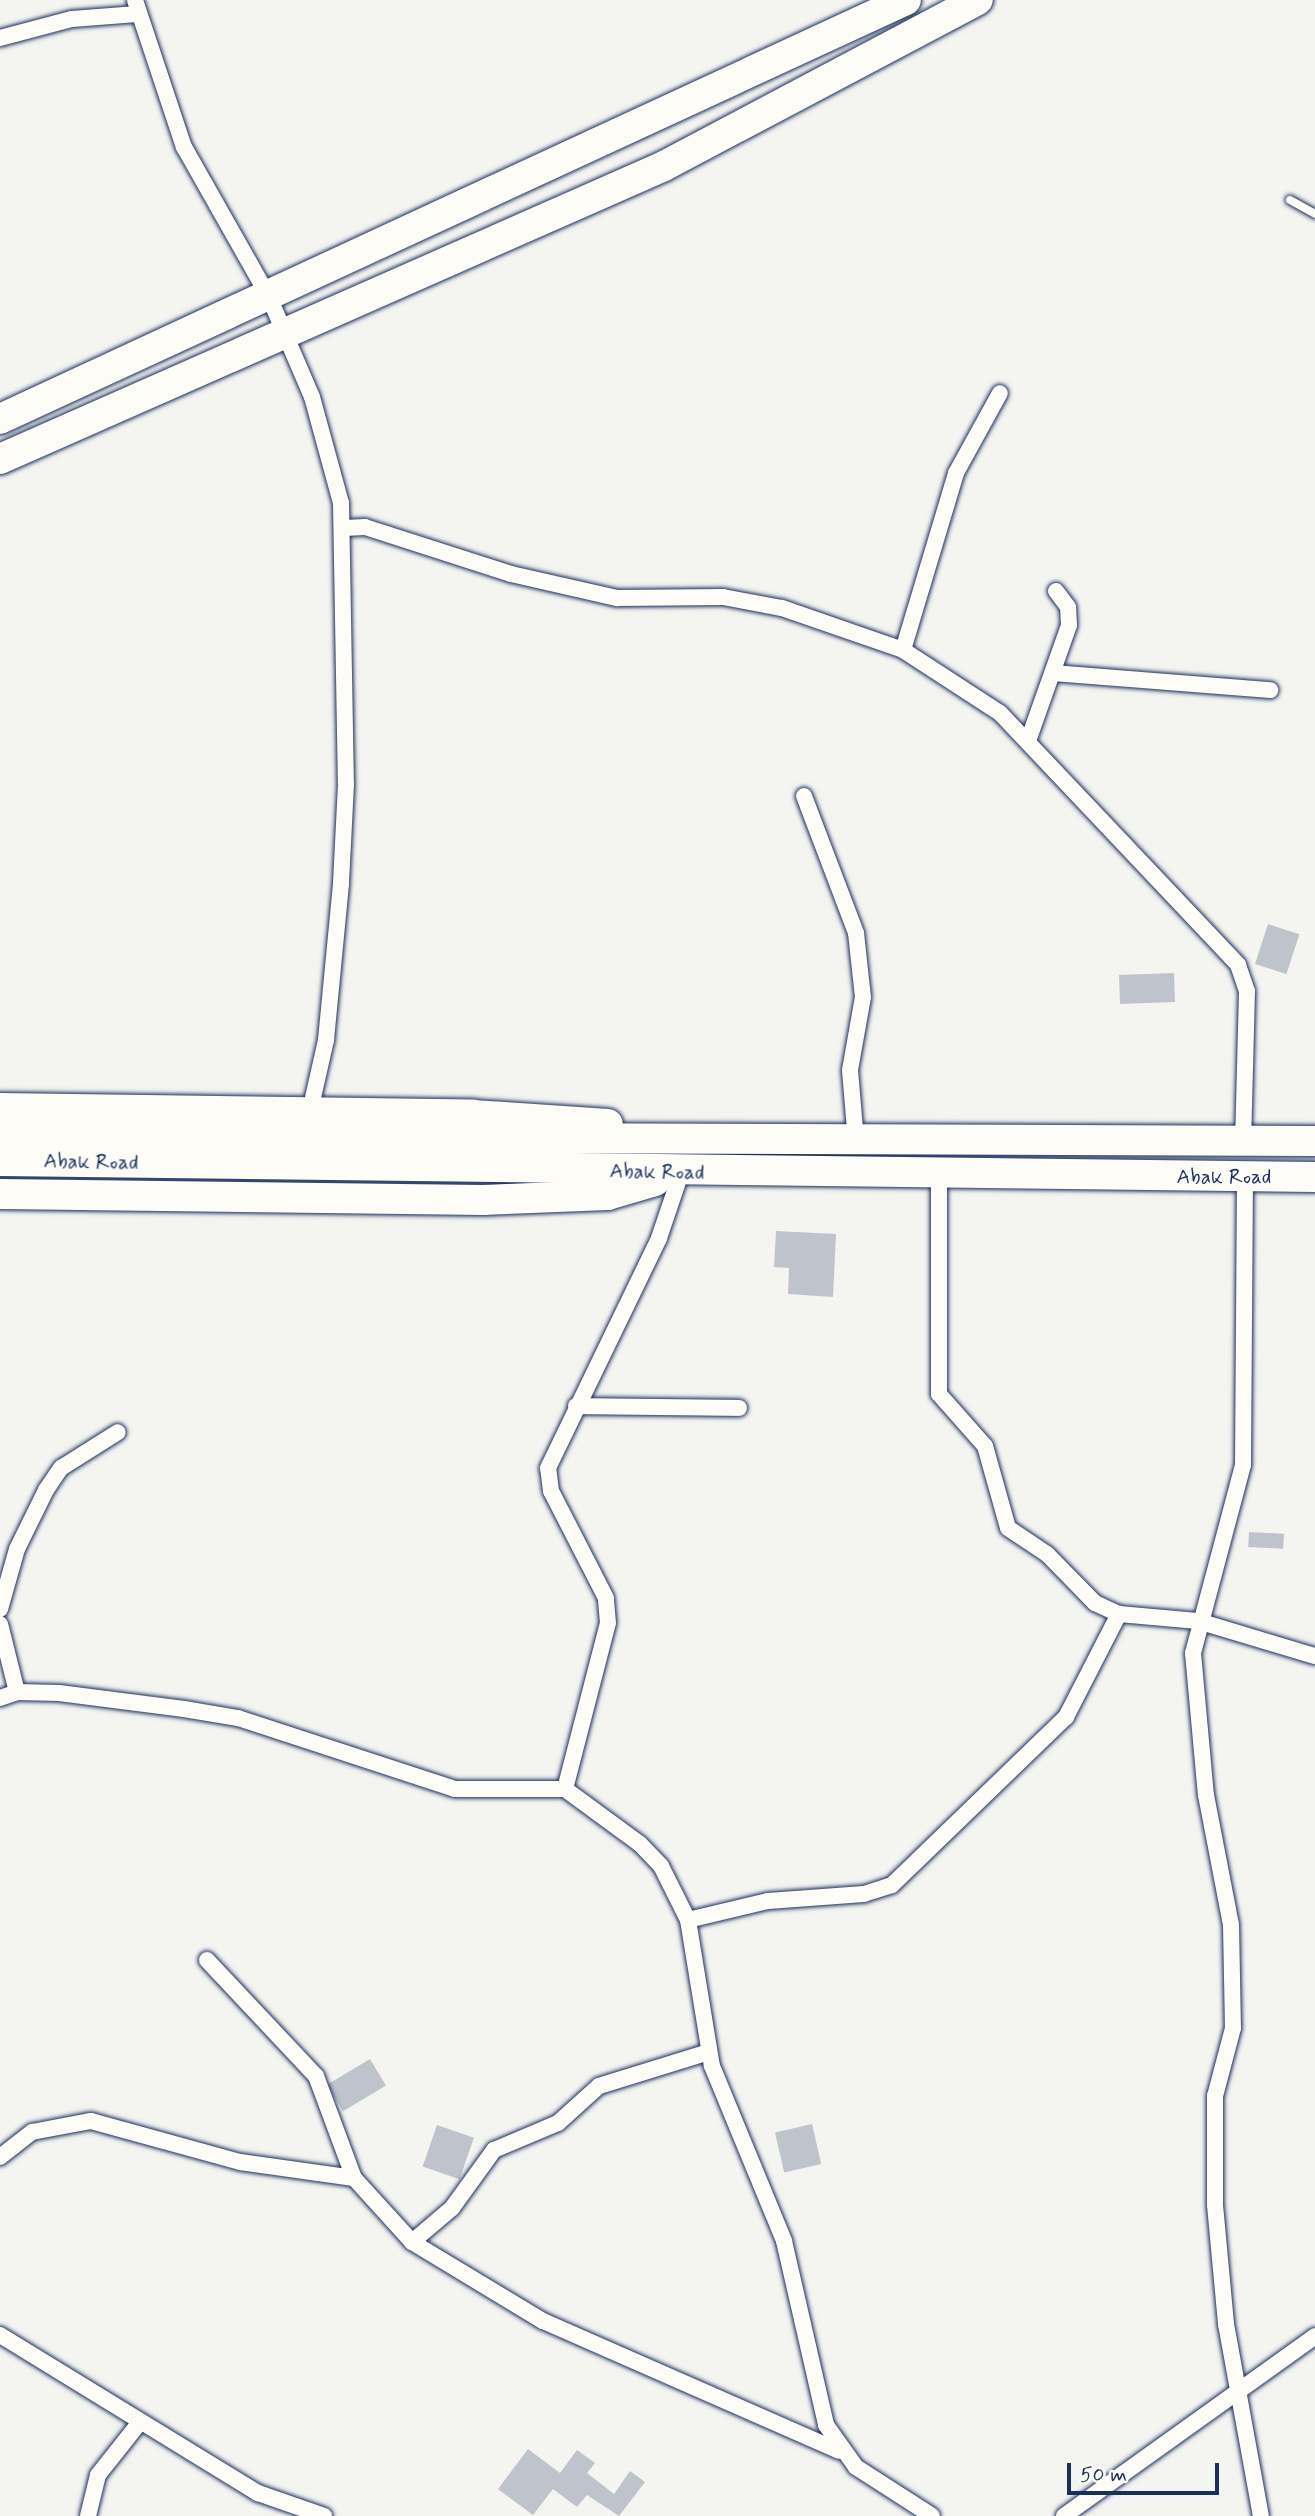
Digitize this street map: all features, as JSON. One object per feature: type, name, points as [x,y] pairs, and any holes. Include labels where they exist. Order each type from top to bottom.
[{"type":"highway","points":[[0,419],[270,299],[906,0]]},
{"type":"highway","points":[[0,459],[664,166],[978,0]]},
{"type":"highway","points":[[0,1108],[310,1111],[607,1124],[761,1143]]},
{"type":"highway","name":"Abak Road","points":[[0,1136],[761,1143],[1243,1139],[1315,1141]]},
{"type":"highway","name":"Abak Road","points":[[0,1161],[681,1172],[1315,1177]]},
{"type":"highway","points":[[0,1194],[483,1200],[608,1195],[681,1172]]},
{"type":"street","points":[[0,38],[72,19],[136,7],[184,147],[270,299],[312,397],[344,528],[341,884],[327,1040],[310,1111]]},
{"type":"street","points":[[903,650],[956,473],[1000,393]]},
{"type":"street","points":[[344,528],[365,527],[511,574],[617,598],[723,597],[782,608],[903,650],[1000,713],[1238,965],[1247,991],[1243,1139]]},
{"type":"street","points":[[1028,741],[1069,625],[1068,607],[1056,591]]},
{"type":"street","points":[[1053,673],[1270,690]]},
{"type":"street","points":[[804,796],[856,933],[863,997],[850,1070],[856,1142]]},
{"type":"street","points":[[565,1789],[608,1623],[606,1598],[551,1491],[548,1468],[659,1238],[681,1172]]},
{"type":"street","points":[[939,1175],[939,1394],[985,1446],[1008,1528],[1047,1554],[1095,1603],[1119,1614],[1198,1621],[1315,1656]]},
{"type":"street","points":[[1245,1177],[1243,1465],[1198,1621],[1193,1653],[1206,1795],[1231,1925],[1231,2054],[1215,2096],[1213,2127],[1216,2218],[1236,2388],[1261,2516]]},
{"type":"street","points":[[576,1406],[739,1408]]},
{"type":"street","points":[[0,1609],[17,1549],[46,1490],[61,1468],[118,1432]]},
{"type":"street","points":[[688,1920],[768,1901],[864,1894],[892,1885],[1066,1717],[1119,1614]]},
{"type":"street","points":[[0,1624],[17,1692]]},
{"type":"street","points":[[0,1698],[17,1692],[237,1718],[455,1789],[565,1789],[596,1807],[662,1866],[688,1920],[709,2052],[784,2241],[820,2407],[839,2451]]},
{"type":"street","points":[[207,1960],[316,2076],[354,2178],[412,2242],[543,2321],[839,2451],[932,2516]]},
{"type":"street","points":[[412,2242],[452,2208],[494,2150],[558,2123],[599,2086],[709,2052]]},
{"type":"street","points":[[0,2157],[33,2132],[91,2122],[240,2162],[354,2178]]},
{"type":"street","points":[[0,2334],[140,2423],[258,2493],[324,2516]]},
{"type":"street","points":[[1064,2516],[1236,2388],[1315,2336]]},
{"type":"street","points":[[88,2516],[98,2475],[140,2423]]},
{"type":"lane","points":[[1290,200],[1315,214]]},
{"type":"building","points":[[1268,924],[1299,934],[1286,974],[1255,964]]},
{"type":"building","points":[[1174,973],[1175,1002],[1120,1004],[1119,975]]},
{"type":"building","points":[[776,1231],[836,1234],[833,1297],[788,1294],[789,1268],[774,1267]]},
{"type":"building","points":[[1249,1532],[1284,1534],[1283,1549],[1248,1547]]},
{"type":"building","points":[[370,2059],[386,2086],[343,2111],[327,2085]]},
{"type":"building","points":[[812,2124],[821,2164],[784,2172],[775,2133]]},
{"type":"building","points":[[437,2125],[474,2138],[460,2179],[423,2167]]},
{"type":"building","points":[[528,2449],[560,2473],[577,2450],[595,2463],[587,2473],[614,2494],[630,2471],[645,2482],[619,2516],[587,2495],[577,2507],[553,2489],[533,2515],[498,2489]]}]
